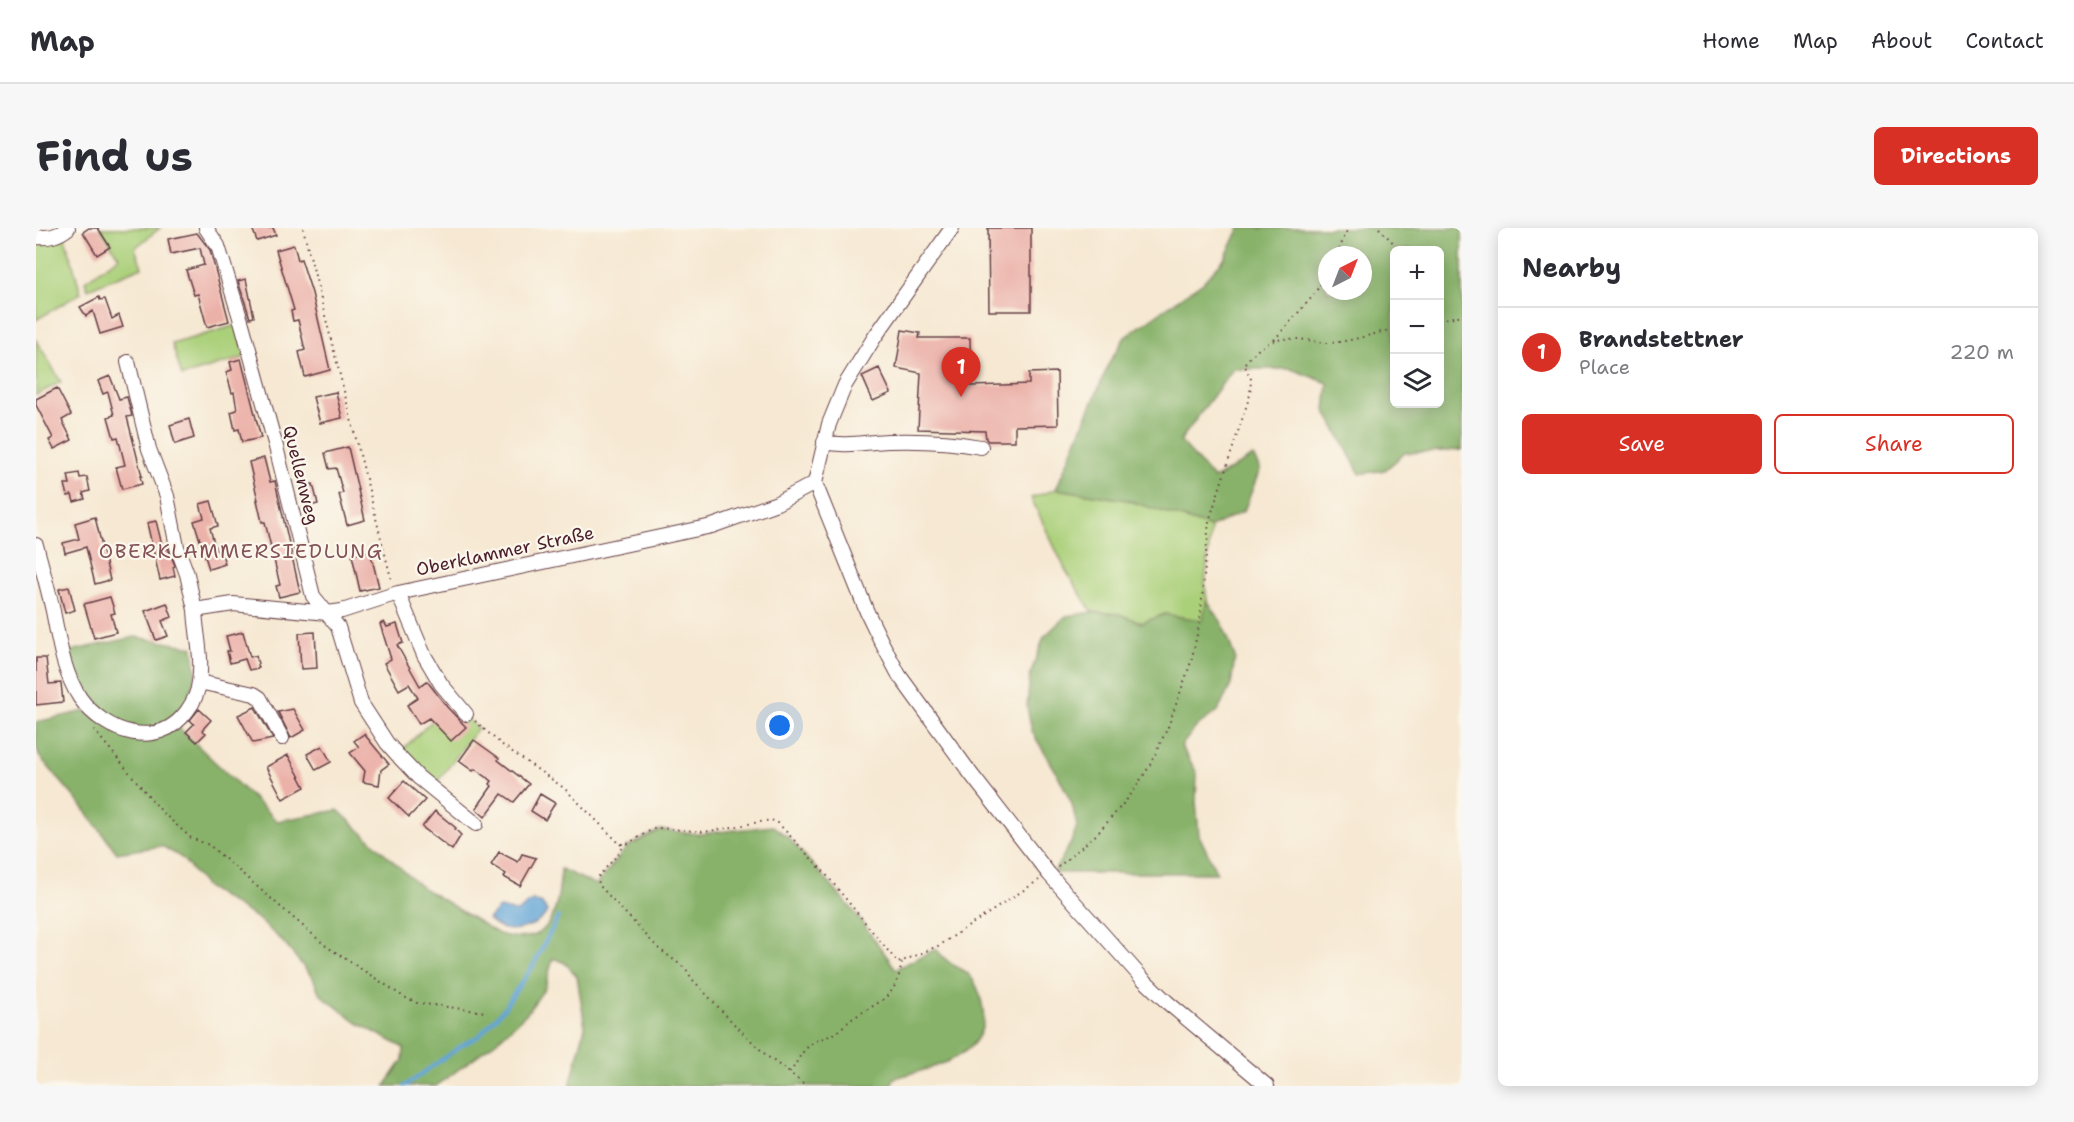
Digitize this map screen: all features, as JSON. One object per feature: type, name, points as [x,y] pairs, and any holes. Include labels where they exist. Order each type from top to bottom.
[{"type":"street","points":[[36,237],[48,238],[68,228]]},
{"type":"street","name":"Quellenweg","points":[[206,228],[218,246],[235,302],[276,447],[313,596],[338,627],[361,703],[382,736],[418,777],[476,824]]},
{"type":"street","points":[[952,228],[856,365],[836,405],[824,442],[815,483],[867,612],[899,675],[971,774],[1049,874],[1141,977],[1181,1014],[1267,1086]]},
{"type":"street","points":[[37,551],[68,674],[80,698],[96,715],[114,727],[131,734],[150,735],[168,729],[181,720],[193,703],[199,682],[195,610],[187,574],[177,547],[167,496],[149,450],[128,362]]},
{"type":"street","points":[[824,442],[839,445],[926,440],[956,442],[981,447]]},
{"type":"street","name":"Oberklammer Straße","points":[[195,610],[233,604],[327,613],[342,611],[398,592],[712,526],[777,503],[815,483]]},
{"type":"street","points":[[398,592],[424,655],[441,684],[466,714]]},
{"type":"street","points":[[199,682],[254,694],[260,698],[282,738]]},
{"type":"path","points":[[303,228],[389,575],[398,592]]},
{"type":"path","points":[[1341,246],[1348,228]]},
{"type":"path","points":[[1379,228],[1396,246]]},
{"type":"path","points":[[620,844],[627,844],[646,833],[661,828],[704,831],[771,820],[784,828],[824,872],[898,963],[939,945],[1049,874],[1098,833],[1139,784],[1168,727],[1191,662],[1200,621],[1209,521],[1251,395],[1251,379],[1244,364],[1252,355],[1274,340],[1318,288]]},
{"type":"path","points":[[1444,319],[1462,315]]},
{"type":"path","points":[[1274,340],[1289,338],[1325,343],[1345,342],[1390,330]]},
{"type":"path","points":[[466,714],[501,744],[564,788],[623,846],[598,877],[599,885],[658,948],[686,969],[692,979],[736,1026],[768,1056],[807,1086]]},
{"type":"path","points":[[90,723],[163,813],[190,838],[209,845],[222,855],[268,898],[326,946],[404,997],[417,1003],[485,1012]]},
{"type":"path","points":[[790,1073],[807,1047],[823,1037],[836,1033],[844,1024],[867,1008],[880,1003],[891,993],[899,977],[902,962]]},
{"type":"green space","points":[[100,228],[160,228],[135,248],[142,267],[88,289],[85,281],[119,257]]},
{"type":"green space","points":[[1240,228],[1462,228],[1462,450],[1405,453],[1385,470],[1360,474],[1325,410],[1328,383],[1291,369],[1233,369],[1180,441],[1214,479],[1253,456],[1260,469],[1244,511],[1211,527],[1127,500],[1056,489],[1110,361],[1125,337],[1203,282],[1225,258]]},
{"type":"green space","points":[[64,234],[81,293],[36,320],[36,241]]},
{"type":"green space","points":[[237,325],[246,357],[182,376],[172,344]]},
{"type":"green space","points":[[36,340],[61,382],[36,395]]},
{"type":"green space","points":[[1056,489],[1127,500],[1211,527],[1205,586],[1207,600],[1202,621],[1165,614],[1142,623],[1119,614],[1092,612],[1066,571],[1031,498]]},
{"type":"green space","points":[[1207,600],[1222,623],[1235,657],[1231,685],[1218,711],[1197,726],[1181,746],[1197,773],[1196,802],[1199,835],[1217,873],[1053,873],[1071,843],[1077,826],[1072,804],[1057,773],[1032,732],[1027,707],[1030,675],[1044,637],[1066,616],[1092,612],[1119,614],[1142,623],[1165,614],[1202,621]]},
{"type":"green space","points":[[135,637],[193,647],[196,674],[187,704],[167,725],[138,731],[103,715],[86,696],[66,652]]},
{"type":"green space","points":[[454,709],[478,728],[435,785],[400,752],[443,710],[448,714]]},
{"type":"green space","points":[[85,711],[119,734],[179,728],[277,821],[338,810],[420,886],[499,934],[517,937],[531,936],[541,931],[549,923],[558,899],[561,869],[596,885],[627,847],[660,830],[698,834],[773,826],[788,837],[852,909],[896,969],[936,949],[947,961],[969,975],[978,988],[982,1004],[983,1022],[979,1036],[957,1057],[925,1070],[894,1078],[891,1086],[570,1086],[585,1027],[577,976],[565,963],[553,958],[545,988],[527,1013],[497,1041],[436,1086],[385,1086],[403,1060],[404,1048],[356,1022],[320,994],[313,978],[282,941],[258,919],[206,887],[182,858],[162,846],[117,853],[82,806],[39,756],[36,743],[36,722]]},
{"type":"water","points":[[532,901],[541,903],[547,911],[535,924],[510,930],[495,925],[488,919],[499,908],[517,912]]},
{"type":"building","points":[[89,228],[98,228],[110,247],[97,255],[83,232]]},
{"type":"building","points":[[252,228],[273,228],[276,235],[257,241]]},
{"type":"building","points":[[988,228],[1031,228],[1031,311],[989,311]]},
{"type":"building","points":[[197,233],[210,250],[229,321],[207,327],[198,294],[194,295],[186,270],[204,265],[200,248],[171,254],[168,239]]},
{"type":"building","points":[[294,245],[312,293],[330,370],[305,377],[299,352],[305,350],[298,320],[293,321],[291,311],[294,310],[276,250]]},
{"type":"building","points":[[246,279],[254,317],[250,318],[238,281]]},
{"type":"building","points":[[99,297],[100,300],[105,299],[112,319],[119,315],[123,327],[100,334],[93,311],[86,316],[80,307]]},
{"type":"building","points":[[902,330],[920,333],[919,338],[970,338],[971,386],[1029,384],[1029,373],[1057,372],[1058,425],[1015,426],[1015,441],[988,441],[985,431],[918,429],[921,373],[896,368]]},
{"type":"building","points":[[241,359],[261,438],[242,442],[239,429],[235,430],[231,412],[237,410],[234,392],[232,393],[226,372],[232,370],[230,362]]},
{"type":"building","points":[[879,368],[891,393],[873,401],[862,376]]},
{"type":"building","points":[[110,376],[119,399],[127,397],[132,416],[127,417],[142,476],[140,476],[142,484],[122,489],[116,467],[125,465],[118,437],[114,438],[108,417],[114,415],[108,392],[103,394],[98,381]]},
{"type":"building","points":[[57,388],[71,415],[62,420],[72,440],[54,449],[49,440],[53,438],[36,405],[36,399]]},
{"type":"building","points":[[336,392],[342,418],[320,423],[313,397]]},
{"type":"building","points":[[189,419],[194,438],[175,444],[170,425]]},
{"type":"building","points":[[348,447],[365,520],[347,525],[339,494],[343,493],[336,468],[329,469],[325,453]]},
{"type":"building","points":[[264,458],[270,482],[275,481],[300,592],[279,597],[276,586],[280,585],[265,522],[262,522],[249,462]]},
{"type":"building","points":[[79,473],[80,478],[87,477],[90,491],[83,493],[85,499],[74,502],[72,495],[68,496],[65,484],[70,484],[68,475]]},
{"type":"building","points":[[313,484],[318,504],[305,507],[300,488]]},
{"type":"building","points":[[211,501],[218,526],[210,528],[216,551],[221,550],[225,564],[209,569],[194,521],[204,518],[200,504]]},
{"type":"building","points":[[95,517],[110,580],[95,584],[86,547],[65,553],[63,543],[79,539],[75,523]]},
{"type":"building","points":[[156,521],[163,549],[168,548],[175,566],[173,567],[175,576],[160,580],[147,523]]},
{"type":"building","points":[[370,551],[379,587],[360,591],[352,555]]},
{"type":"building","points":[[69,587],[75,610],[65,613],[59,589]]},
{"type":"building","points":[[110,597],[115,613],[111,614],[116,632],[94,638],[84,604]]},
{"type":"building","points":[[167,603],[172,617],[162,621],[168,636],[156,640],[145,611]]},
{"type":"building","points":[[384,622],[387,627],[397,624],[403,643],[397,645],[420,686],[427,681],[466,727],[451,741],[429,718],[419,724],[407,705],[418,698],[409,684],[399,690],[384,663],[391,659],[380,624]]},
{"type":"building","points":[[243,632],[250,657],[256,656],[259,668],[249,670],[245,659],[230,663],[226,636]]},
{"type":"building","points":[[315,632],[317,668],[301,669],[299,633]]},
{"type":"building","points":[[36,658],[46,658],[49,684],[61,683],[63,702],[36,705]]},
{"type":"building","points":[[255,707],[273,739],[253,743],[238,715]]},
{"type":"building","points":[[199,709],[211,720],[202,730],[206,733],[197,742],[186,732],[194,724],[190,720]]},
{"type":"building","points":[[293,709],[305,730],[291,738],[278,712]]},
{"type":"building","points":[[364,734],[389,764],[381,770],[379,785],[363,782],[365,771],[350,753],[359,747],[354,741]]},
{"type":"building","points":[[474,740],[529,784],[514,802],[502,794],[485,817],[476,809],[492,786],[490,784],[492,781],[459,761]]},
{"type":"building","points":[[322,746],[331,762],[316,770],[307,754]]},
{"type":"building","points":[[288,755],[305,787],[283,799],[266,767]]},
{"type":"building","points":[[404,781],[425,800],[409,817],[389,798]]},
{"type":"building","points":[[540,794],[555,803],[545,820],[531,811]]},
{"type":"building","points":[[435,811],[461,835],[452,850],[422,827]]},
{"type":"building","points":[[499,852],[518,862],[522,854],[536,858],[520,886],[504,877],[506,874],[491,865]]},
{"type":"waterway","points":[[405,1086],[462,1045],[479,1036],[501,1012],[533,966],[558,917]]},
{"type":"place","name":"Brandstettner","points":[[961,397]]},
{"type":"district","name":"OBERKLAMMERSIEDLUNG","points":[[241,551]]}]
